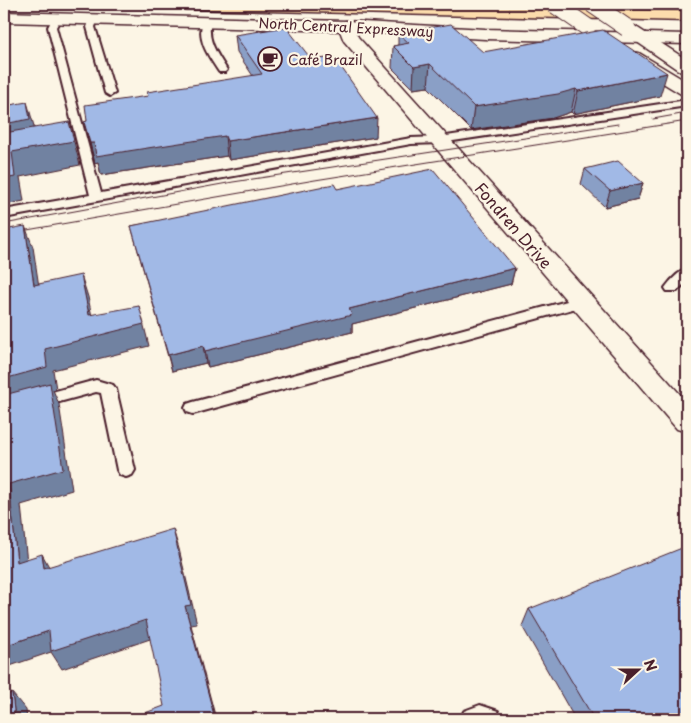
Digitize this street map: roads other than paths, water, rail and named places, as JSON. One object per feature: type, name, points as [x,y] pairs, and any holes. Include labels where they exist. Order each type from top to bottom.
[{"type":"highway","name":"North Central Expressway","points":[[186,4],[687,16]]},
{"type":"street","points":[[554,4],[594,32],[687,90]]},
{"type":"street","points":[[592,4],[687,68]]},
{"type":"street","name":"North Central Expressway","points":[[4,17],[346,26],[476,34],[594,32],[641,38],[687,39]]},
{"type":"street","name":"Fondren Drive","points":[[346,26],[350,38],[687,421]]},
{"type":"lane","points":[[57,18],[52,27],[76,141],[96,197]]},
{"type":"lane","points":[[94,19],[91,27],[110,93]]},
{"type":"lane","points":[[207,22],[203,31],[222,70]]},
{"type":"lane","points":[[4,214],[411,141],[440,140],[687,103]]},
{"type":"lane","points":[[672,288],[687,273]]},
{"type":"lane","points":[[193,408],[582,302]]},
{"type":"lane","points":[[4,411],[96,386],[108,389],[126,470]]},
{"type":"lane","points":[[472,719],[480,716],[490,719]]},
{"type":"tram line","points":[[653,119],[687,113]]},
{"type":"tram line","points":[[4,234],[315,180],[687,121]]},
{"type":"tram line","points":[[4,224],[233,182],[618,124]]},
{"type":"place","name":"Café Brazil","points":[[270,59]]}]
